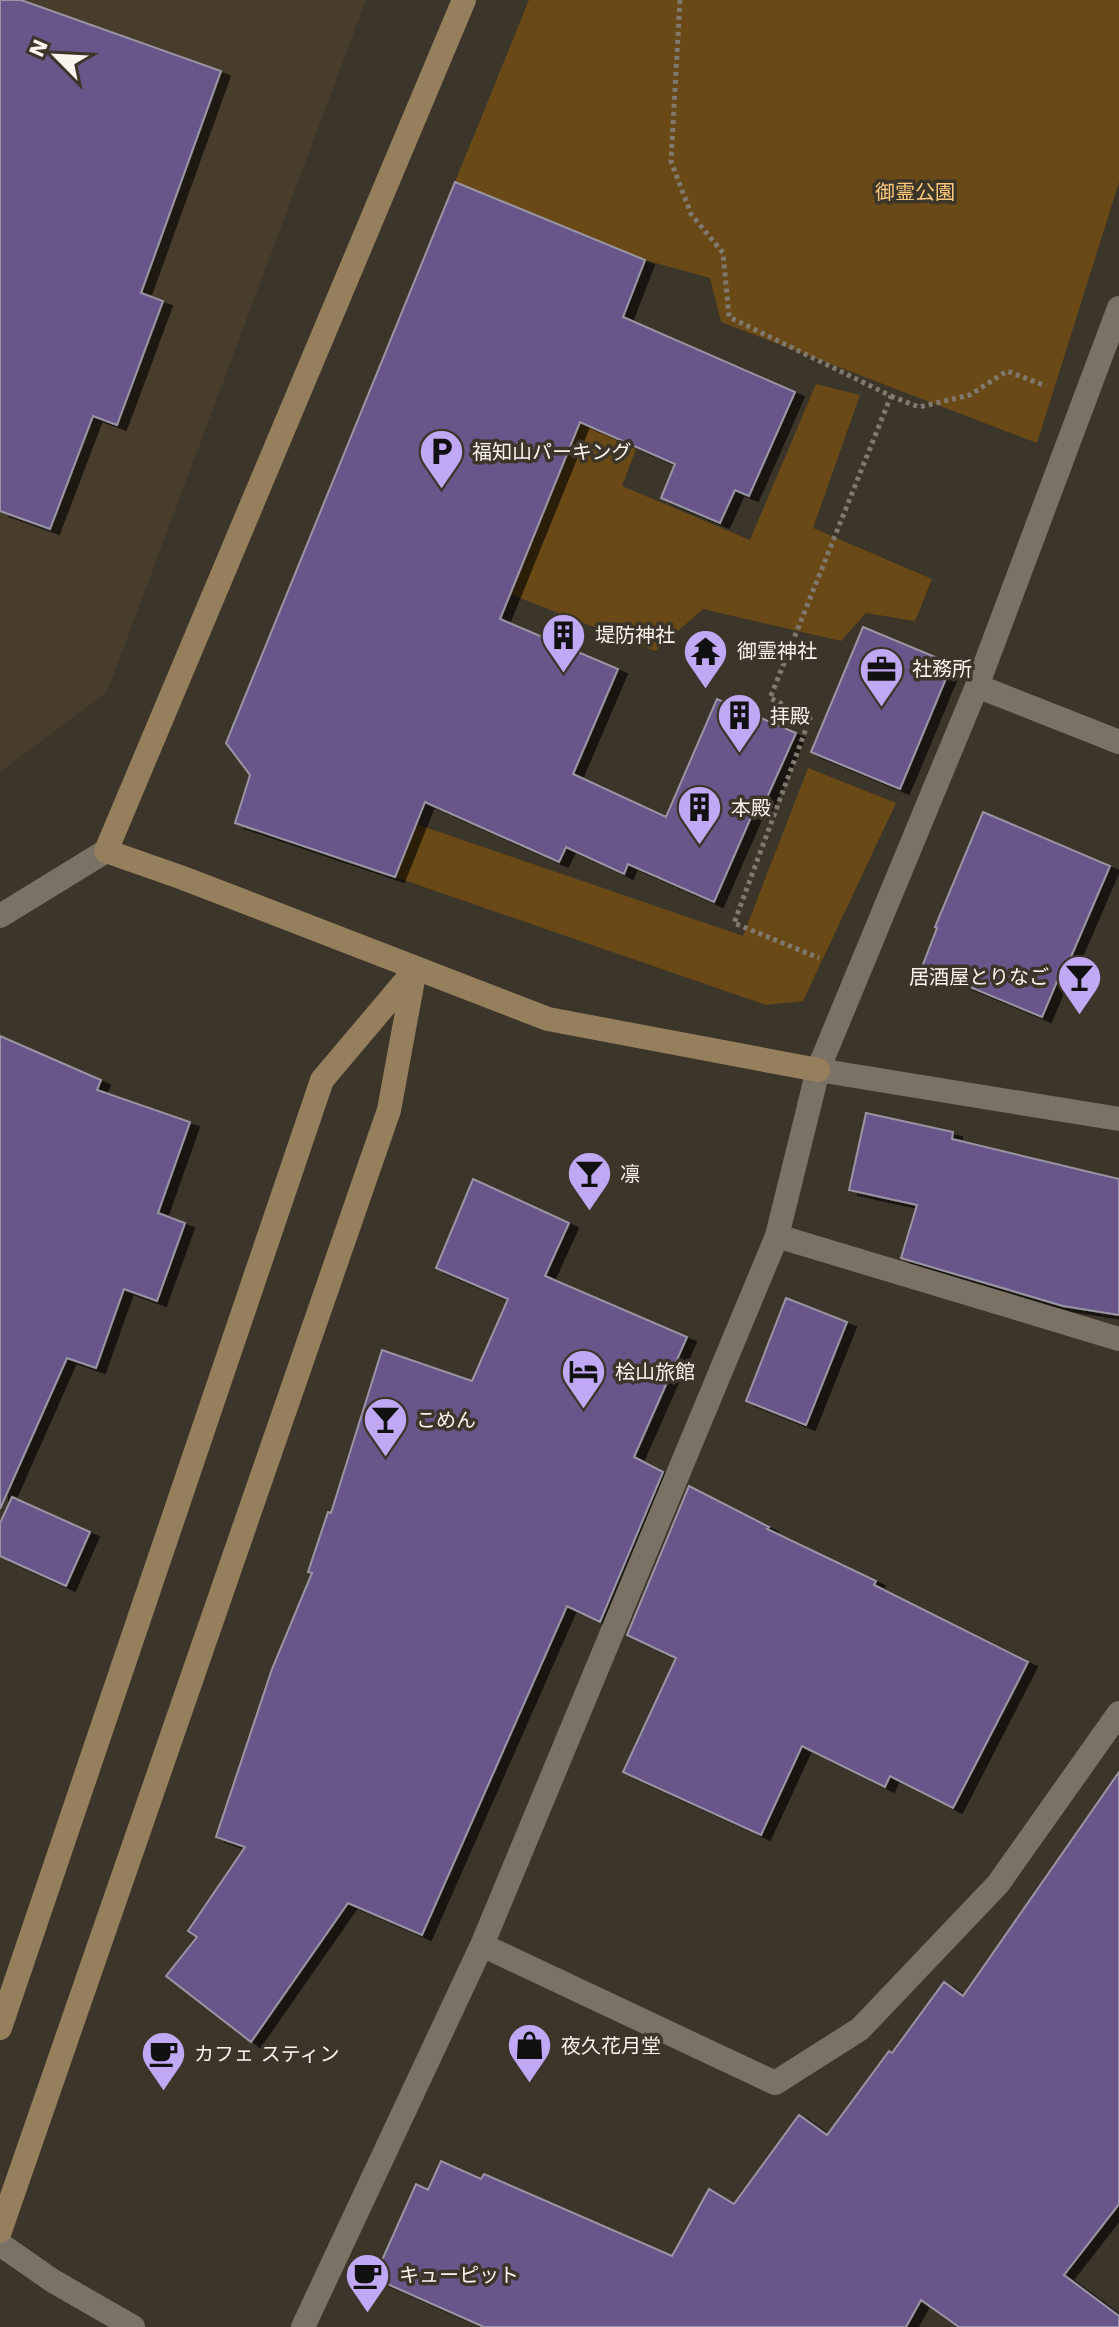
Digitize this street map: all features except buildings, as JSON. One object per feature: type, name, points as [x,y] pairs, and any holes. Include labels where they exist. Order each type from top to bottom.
[{"type":"street","points":[[0,916],[106,851],[464,0]]},
{"type":"street","points":[[303,2327],[482,1945],[777,1236],[818,1070],[977,686],[1119,308]]},
{"type":"street","points":[[977,686],[1119,742]]},
{"type":"street","points":[[106,851],[548,1019],[818,1070],[1119,1119]]},
{"type":"street","points":[[0,2028],[322,1080],[415,969]]},
{"type":"street","points":[[0,2231],[389,1110],[415,969]]},
{"type":"street","points":[[777,1236],[1119,1339]]},
{"type":"street","points":[[482,1945],[775,2083],[860,2029],[998,1884],[1119,1713]]},
{"type":"street","points":[[0,2244],[53,2281],[133,2327]]},
{"type":"path","points":[[680,0],[671,161],[691,214],[723,253],[729,317],[919,407],[970,395],[1007,371],[1084,400]]},
{"type":"path","points":[[857,973],[734,923],[810,718],[770,698],[891,396]]},
{"type":"shaded area","points":[[0,0],[366,0],[107,692],[0,772]]},
{"type":"green space","name":"御霊公園","points":[[529,0],[1119,0],[1119,182],[1037,443],[721,322],[710,278],[645,260],[455,182]]},
{"type":"green space","points":[[816,384],[860,395],[813,528],[932,579],[915,621],[866,613],[841,641],[703,609],[655,651],[510,594],[582,418],[639,441],[622,486],[750,540]]},
{"type":"green space","points":[[808,768],[896,803],[803,1001],[766,1005],[395,877],[416,824],[743,936]]},
{"type":"place","name":"福知山パーキング","points":[[441,491]]},
{"type":"place","name":"堤防神社","points":[[564,674]]},
{"type":"place","name":"御霊神社","points":[[706,690]]},
{"type":"place","name":"社務所","points":[[881,708]]},
{"type":"place","name":"拝殿","points":[[739,755]]},
{"type":"place","name":"本殿","points":[[700,847]]},
{"type":"place","name":"居酒屋とりなご","points":[[1080,1016]]},
{"type":"place","name":"凛","points":[[589,1213]]},
{"type":"place","name":"桧山旅館","points":[[584,1411]]},
{"type":"place","name":"こめん","points":[[385,1459]]},
{"type":"place","name":"夜久花月堂","points":[[530,2085]]},
{"type":"place","name":"カフェ スティン","points":[[163,2093]]},
{"type":"place","name":"キューピット","points":[[368,2314]]}]
